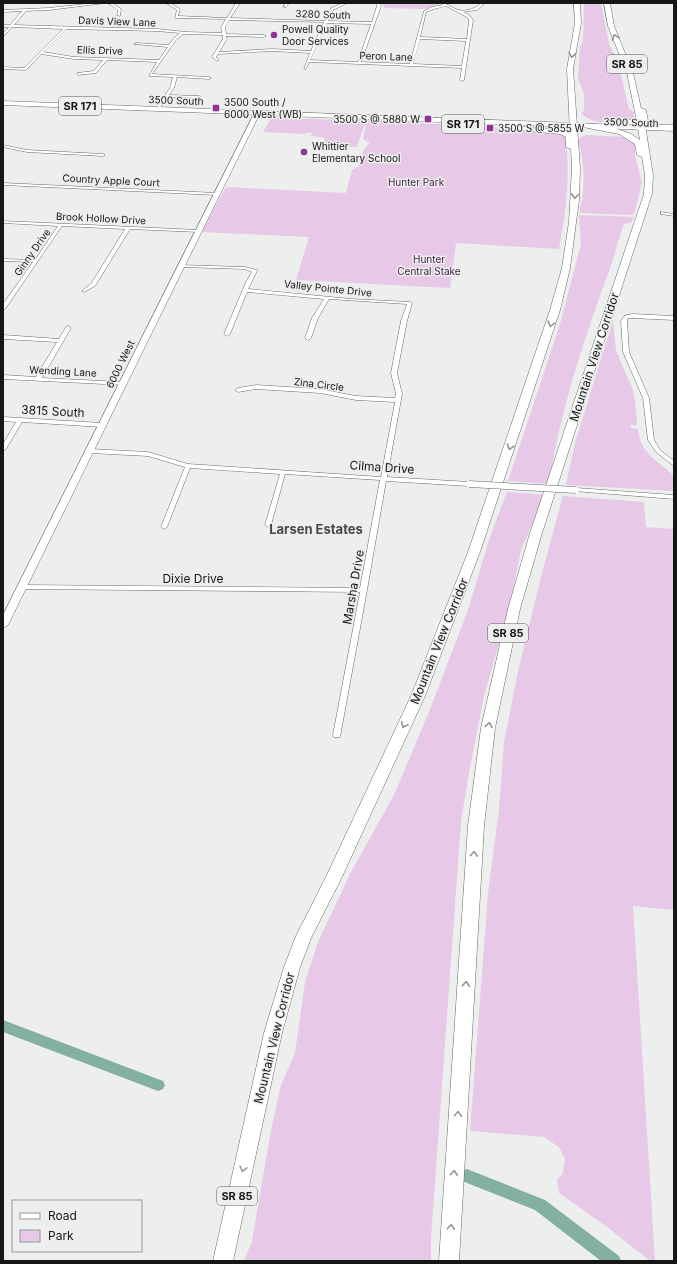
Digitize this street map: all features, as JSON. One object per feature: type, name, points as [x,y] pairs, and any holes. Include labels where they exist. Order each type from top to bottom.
[{"type":"highway","name":"Mountain View Corridor","points":[[223,1261],[282,999],[304,936],[333,879],[418,696],[482,530],[549,332],[561,288],[573,222],[580,131],[571,85],[570,64],[578,23],[577,3]]},
{"type":"highway","name":"Mountain View Corridor","points":[[449,1261],[452,1193],[476,826],[484,759],[494,700],[514,609],[525,570],[648,194],[649,175],[646,131],[640,118],[628,66],[621,53],[612,26],[607,3]]},
{"type":"highway","points":[[559,124],[566,122],[569,118],[567,86],[570,78]]},
{"type":"highway","points":[[571,85],[576,91],[578,114],[582,118],[628,136],[638,142],[643,165],[649,175]]},
{"type":"highway","points":[[635,93],[640,99],[645,122],[655,126],[674,128]]},
{"type":"highway","points":[[608,129],[631,123],[640,118]]},
{"type":"highway","points":[[506,126],[519,129],[557,130],[568,134],[570,137],[571,153],[576,168]]},
{"type":"highway","points":[[580,131],[608,129],[646,131]]},
{"type":"highway","points":[[580,131],[608,129],[628,131]]},
{"type":"main road","name":"3500 South","points":[[3,103],[420,120],[559,124],[580,131]]},
{"type":"main road","name":"3500 South","points":[[420,120],[427,122],[580,131]]},
{"type":"main road","name":"3500 South","points":[[646,131],[674,128]]},
{"type":"main road","name":"3500 South","points":[[628,131],[674,133]]},
{"type":"street","points":[[3,11],[103,3]]},
{"type":"street","points":[[110,3],[120,10],[119,15]]},
{"type":"street","name":"3280 South","points":[[168,3],[179,10],[176,17],[373,23]]},
{"type":"street","points":[[217,60],[214,58],[225,40],[222,28],[238,3]]},
{"type":"street","points":[[305,68],[333,8],[345,3]]},
{"type":"street","points":[[359,63],[380,6],[378,3]]},
{"type":"street","points":[[460,12],[476,9],[483,3]]},
{"type":"street","points":[[411,65],[426,11],[444,4],[468,16],[471,20],[462,80]]},
{"type":"street","points":[[67,14],[68,7]]},
{"type":"street","points":[[3,36],[25,10]]},
{"type":"street","name":"Davis View Lane","points":[[3,26],[157,30],[182,33],[264,36]]},
{"type":"street","points":[[3,68],[25,69],[65,28]]},
{"type":"street","points":[[182,33],[170,46],[150,75],[209,78]]},
{"type":"street","points":[[418,38],[468,40]]},
{"type":"street","points":[[136,44],[170,46]]},
{"type":"street","points":[[217,53],[272,50],[312,52]]},
{"type":"street","name":"Ellis Drive","points":[[40,53],[72,57],[159,61]]},
{"type":"street","points":[[78,74],[95,72],[106,59]]},
{"type":"street","name":"Peron Lane","points":[[308,61],[464,67]]},
{"type":"street","points":[[158,109],[172,87],[175,76]]},
{"type":"street","points":[[166,96],[199,97]]},
{"type":"street","name":"6000 West","points":[[3,625],[257,113]]},
{"type":"street","points":[[3,146],[27,151],[103,155]]},
{"type":"street","name":"Country Apple Court","points":[[3,184],[217,194]]},
{"type":"street","points":[[662,213],[674,215]]},
{"type":"street","name":"Brook Hollow Drive","points":[[3,222],[198,231]]},
{"type":"street","name":"Ginny Drive","points":[[3,308],[6,300],[61,225]]},
{"type":"street","points":[[84,291],[93,285],[128,228]]},
{"type":"street","points":[[3,260],[36,261]]},
{"type":"street","points":[[181,266],[254,269],[256,272],[249,280],[227,334]]},
{"type":"street","name":"Valley Pointe Drive","points":[[245,290],[327,298],[410,303]]},
{"type":"street","points":[[308,338],[315,318],[327,298]]},
{"type":"street","name":"Marsha Drive","points":[[337,735],[398,400],[399,391],[394,373],[404,321],[410,303]]},
{"type":"street","points":[[674,318],[626,317],[624,321],[626,352],[646,398],[651,440],[658,451],[674,464]]},
{"type":"street","points":[[38,379],[68,328]]},
{"type":"street","points":[[3,337],[61,341]]},
{"type":"street","name":"Wending Lane","points":[[3,377],[123,384]]},
{"type":"street","name":"Zina Circle","points":[[238,390],[256,387],[320,391],[356,398],[398,400]]},
{"type":"street","name":"3815 South","points":[[3,419],[102,425]]},
{"type":"street","points":[[3,449],[20,420]]},
{"type":"street","name":"Cilma Drive","points":[[90,450],[148,454],[188,466],[674,497]]},
{"type":"street","points":[[164,527],[188,466]]},
{"type":"street","points":[[268,525],[283,472]]},
{"type":"street","name":"Dixie Drive","points":[[22,587],[364,590]]},
{"type":"green space","points":[[381,3],[440,4],[425,9],[384,8]]},
{"type":"green space","points":[[584,3],[601,3],[609,44],[619,68],[629,109],[634,112],[634,118],[629,121],[614,123],[598,122],[590,120],[581,112],[584,111],[584,94],[578,78],[580,46],[583,41]]},
{"type":"green space","name":"Hunter Park","points":[[271,118],[389,121],[551,131],[565,136],[568,178],[564,221],[559,249],[456,243],[450,288],[296,280],[309,237],[201,232],[226,187],[346,193],[352,170],[358,167],[364,149],[370,143],[363,139],[366,125],[364,126],[357,147],[317,145],[318,143],[324,141],[325,138],[311,136],[312,132],[304,134],[263,132]]},
{"type":"green space","points":[[586,135],[625,137],[635,144],[635,156],[642,182],[633,215],[580,213],[584,179],[582,155],[578,142],[580,138]]},
{"type":"green space","points":[[579,215],[634,217],[631,223],[624,224],[582,349],[566,402],[549,484],[508,481],[560,324],[581,244]]},
{"type":"green space","points":[[613,320],[616,351],[633,390],[635,401],[637,425],[630,425],[631,428],[638,429],[639,438],[646,451],[674,476],[674,491],[566,485],[575,443]]},
{"type":"green space","points":[[507,492],[545,495],[521,550],[510,606],[484,696],[461,822],[431,1238],[431,1261],[244,1261],[252,1241],[271,1130],[281,1085],[295,1053],[305,982],[318,942],[351,872],[394,795],[429,712],[468,610],[490,537]]},
{"type":"green space","points":[[563,496],[644,502],[646,527],[674,529],[674,910],[633,906],[655,1261],[650,1261],[606,1226],[559,1193],[557,1180],[563,1173],[565,1159],[559,1147],[544,1137],[470,1131],[488,894],[499,809],[504,742],[518,671]]},
{"type":"waterway","points":[[3,1026],[158,1085]]},
{"type":"waterway","points":[[467,1176],[540,1205],[613,1261]]},
{"type":"place","name":"Powell Quality Door Services","points":[[274,35]]},
{"type":"place","name":"3500 South / 6000 West (WB)","points":[[216,108]]},
{"type":"place","name":"3500 S @ 5880 W","points":[[428,119]]},
{"type":"place","name":"3500 S @ 5855 W","points":[[490,128]]},
{"type":"place","name":"Whittier Elementary School","points":[[304,152]]},
{"type":"district","name":"Larsen Estates","points":[[316,529]]},
{"type":"park label","name":"Hunter Central Stake","points":[[429,264]]}]
